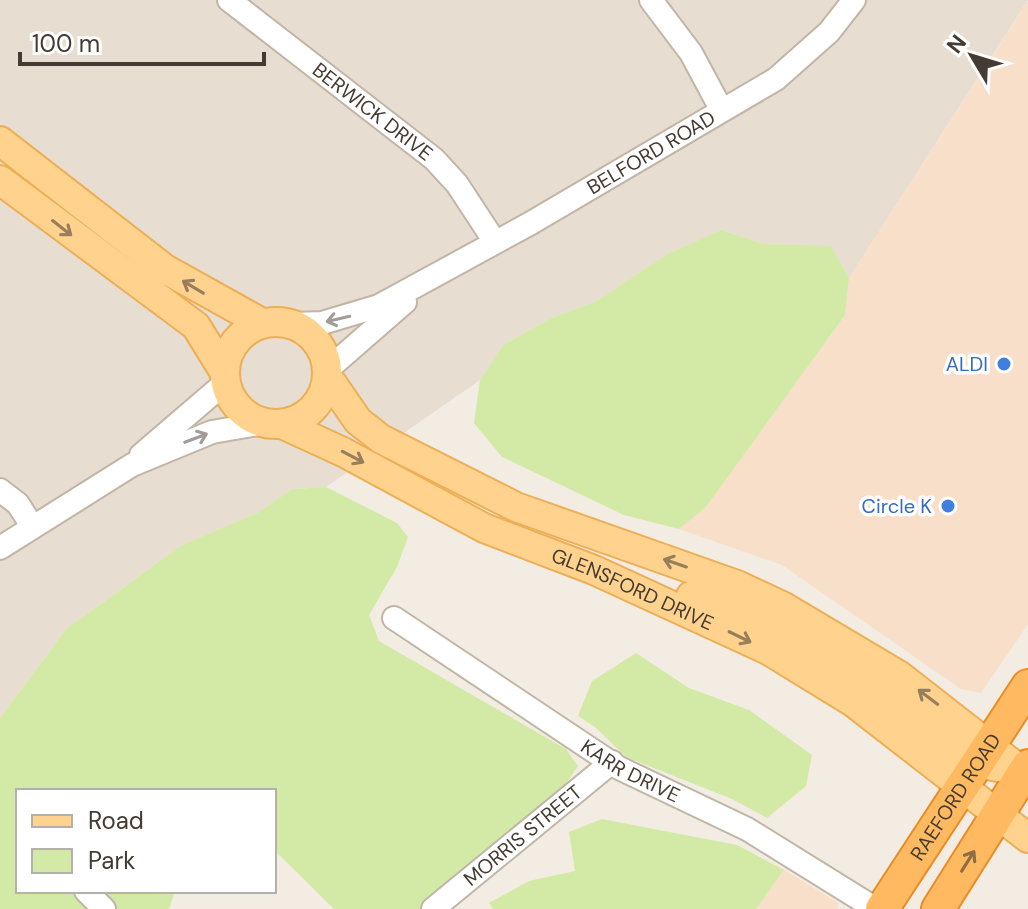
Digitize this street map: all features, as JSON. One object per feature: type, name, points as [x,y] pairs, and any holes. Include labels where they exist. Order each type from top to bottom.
[{"type":"highway","name":"RAEFORD ROAD","points":[[882,909],[1028,686]]},
{"type":"highway","points":[[938,909],[1027,772]]},
{"type":"main road","points":[[0,141],[165,269],[262,323],[294,324],[320,345],[327,373],[323,393],[313,408],[299,419],[273,423],[249,416],[236,405],[226,378],[196,326],[0,180]]},
{"type":"main road","points":[[226,378],[235,342],[262,323]]},
{"type":"main road","name":"GLENSFORD DRIVE","points":[[327,373],[358,421],[381,439],[516,507],[737,585],[784,607],[864,652],[976,765]]},
{"type":"main road","name":"GLENSFORD DRIVE","points":[[273,423],[343,452],[484,528],[594,570],[705,600],[806,643],[873,685],[976,765]]},
{"type":"main road","points":[[976,765],[1027,772]]},
{"type":"main road","points":[[976,765],[998,813],[1028,838]]},
{"type":"street","name":"BERWICK DRIVE","points":[[229,0],[434,159],[457,184],[495,242]]},
{"type":"street","points":[[651,0],[691,53],[721,109]]},
{"type":"street","name":"BELFORD ROAD","points":[[294,324],[350,316],[430,280],[801,60],[854,0]]},
{"type":"street","name":"BELFORD ROAD","points":[[327,373],[430,280]]},
{"type":"street","points":[[132,465],[226,378]]},
{"type":"street","points":[[0,548],[132,465],[212,432],[273,423]]},
{"type":"street","points":[[0,490],[18,504],[32,526]]},
{"type":"street","name":"KARR DRIVE","points":[[394,618],[612,762],[747,829],[876,909]]},
{"type":"street","name":"MORRIS STREET","points":[[433,909],[612,762]]},
{"type":"street","points":[[88,893],[104,909]]},
{"type":"shaded area","points":[[0,0],[1028,0],[849,278],[831,247],[764,244],[721,230],[667,254],[595,302],[551,318],[503,345],[480,380],[326,487],[292,489],[259,512],[182,545],[66,629],[0,718]]},
{"type":"shaded area","points":[[1028,1],[1028,624],[981,693],[961,689],[782,565],[679,529],[706,507],[845,315],[849,278]]},
{"type":"shaded area","points":[[784,870],[837,902],[838,909],[756,909]]},
{"type":"green space","points":[[721,230],[764,244],[831,246],[849,278],[845,315],[706,507],[679,529],[624,515],[502,457],[474,423],[480,380],[503,345],[551,318],[595,302],[667,254]]},
{"type":"green space","points":[[326,487],[397,523],[408,537],[397,567],[369,615],[379,641],[566,749],[578,766],[554,802],[421,909],[334,909],[276,852],[276,789],[16,789],[16,893],[174,893],[169,909],[0,909],[0,718],[66,629],[182,545],[259,512],[292,489]]},
{"type":"green space","points":[[636,653],[689,688],[749,710],[812,755],[806,786],[767,818],[732,799],[626,757],[595,727],[578,716],[592,681]]},
{"type":"green space","points":[[602,819],[737,845],[784,870],[756,909],[493,909],[489,903],[529,881],[575,871],[569,832]]},
{"type":"place","name":"ALDI","points":[[1004,364]]},
{"type":"place","name":"Circle K","points":[[948,506]]}]
